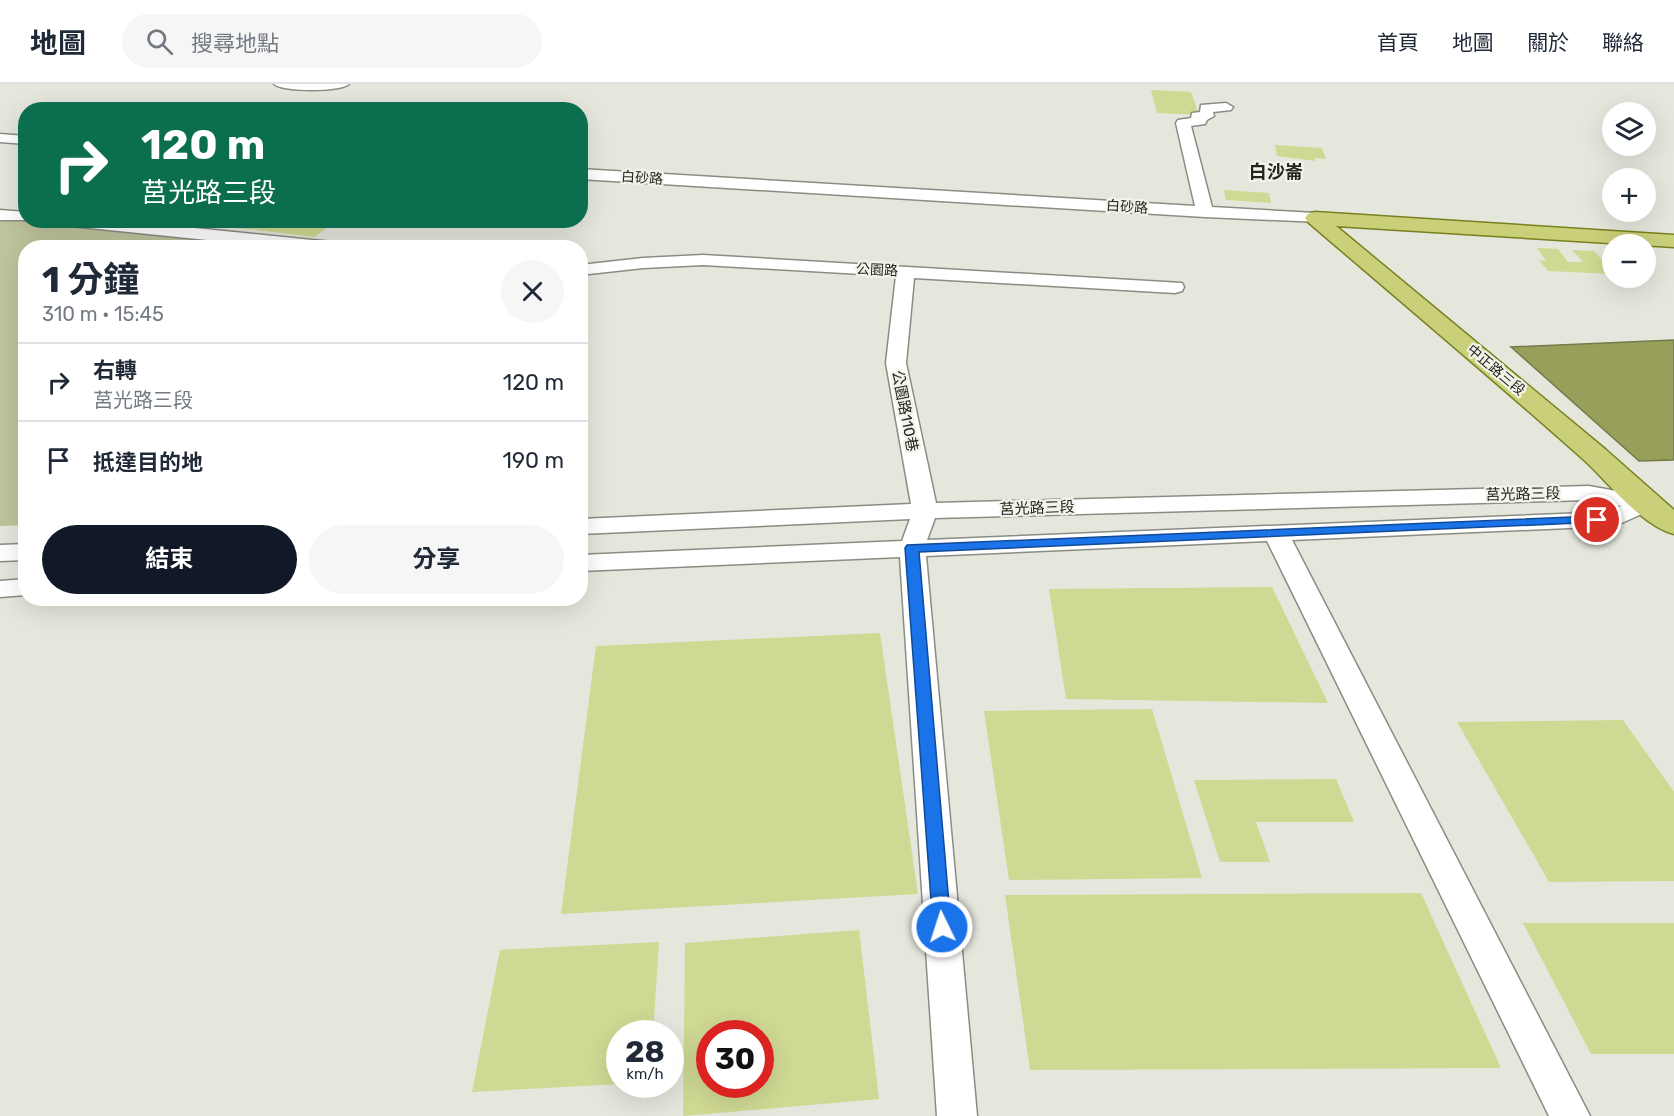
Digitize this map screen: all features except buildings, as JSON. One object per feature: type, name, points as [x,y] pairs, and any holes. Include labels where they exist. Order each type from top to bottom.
[{"type":"main road","name":"白砂路","points":[[1315,218],[1674,241]]},
{"type":"main road","name":"中正路三段","points":[[1315,218],[1595,454],[1646,503],[1674,525]]},
{"type":"street","points":[[281,84],[314,86],[342,84]]},
{"type":"street","points":[[1205,212],[1183,123],[1200,120],[1197,116],[1207,116],[1206,108],[1226,107]]},
{"type":"street","points":[[0,138],[18,139]]},
{"type":"street","name":"白砂路","points":[[588,174],[1315,218]]},
{"type":"street","points":[[0,215],[18,216]]},
{"type":"street","points":[[141,228],[261,240]]},
{"type":"street","name":"公園路","points":[[588,269],[703,260],[1175,287]]},
{"type":"street","name":"公園路110巷","points":[[906,271],[896,363],[925,511]]},
{"type":"street","name":"莒光路三段","points":[[588,527],[925,511],[1402,496],[1589,493],[1646,503]]},
{"type":"street","name":"莒光路三段","points":[[588,563],[1615,519],[1646,503]]},
{"type":"street","points":[[925,511],[912,548],[957,1116]]},
{"type":"street","points":[[1276,534],[1570,1116]]},
{"type":"street","points":[[0,553],[18,552]]},
{"type":"street","points":[[0,589],[18,588]]},
{"type":"shaded area","points":[[0,218],[18,220],[18,228],[107,228],[235,240],[18,240],[18,525],[0,526]]},
{"type":"shaded area","points":[[1674,340],[1674,460],[1639,461],[1511,347]]},
{"type":"district","name":"白沙崙","points":[[1276,172]]},
{"type":"route","points":[[942,927],[912,548],[1597,520]]}]
